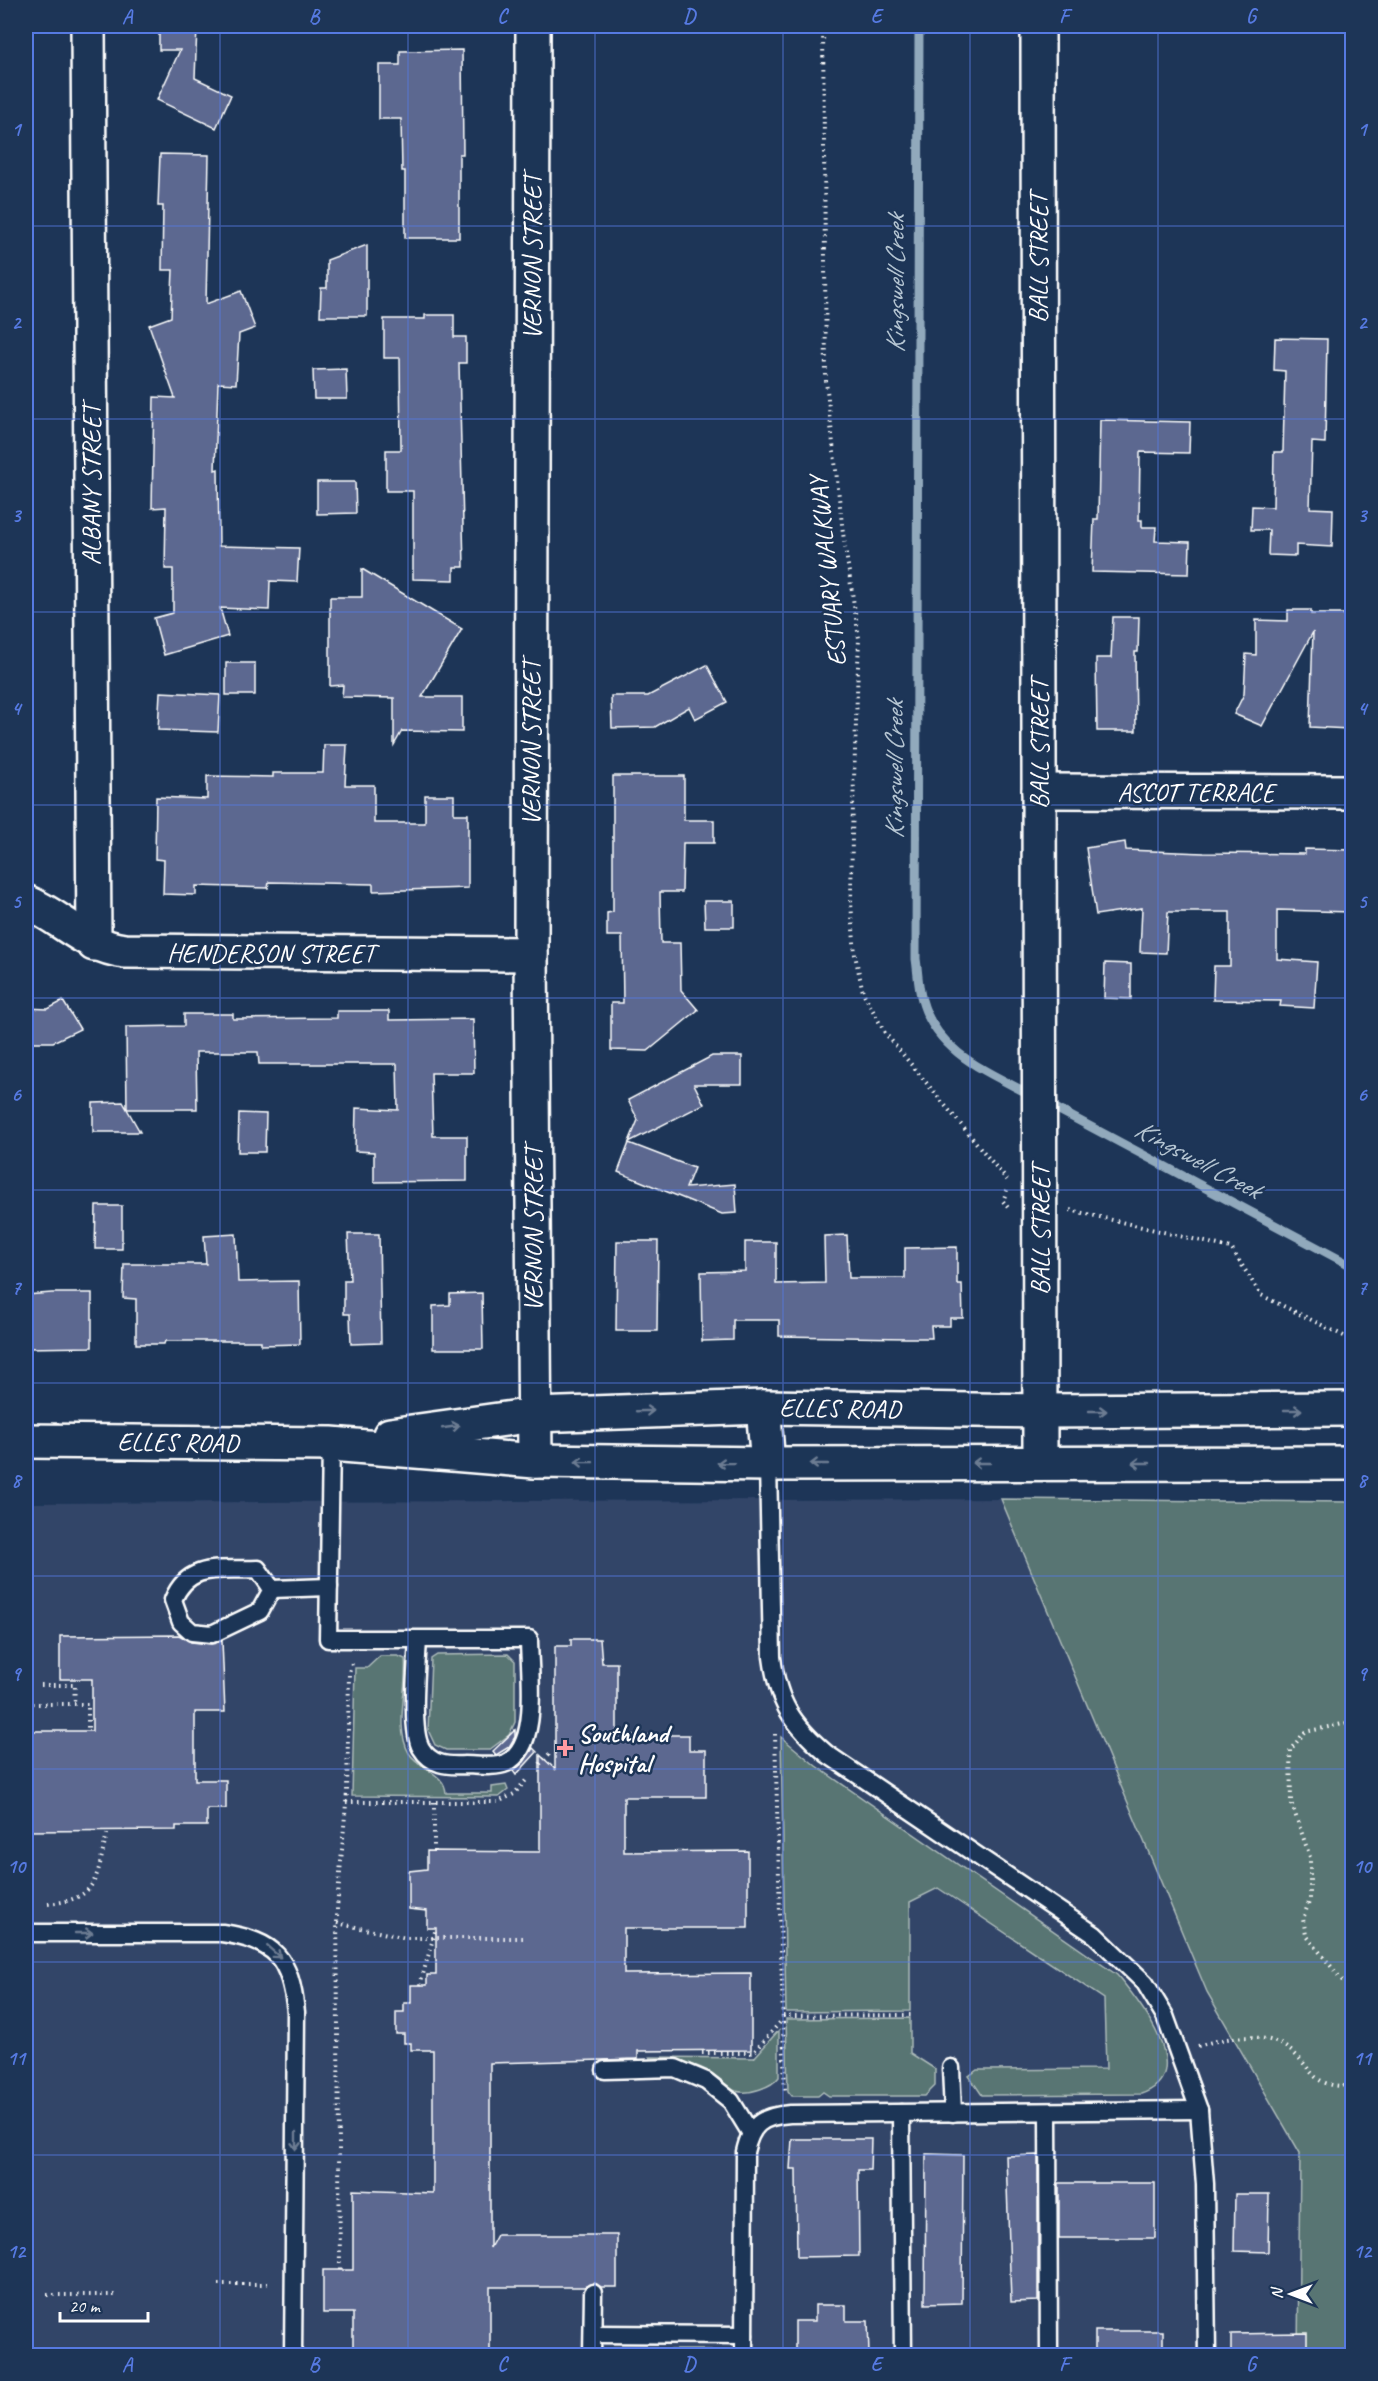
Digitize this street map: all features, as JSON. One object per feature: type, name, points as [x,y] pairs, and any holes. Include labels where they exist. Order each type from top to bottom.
[{"type":"street","name":"ALBANY STREET","points":[[88,26],[94,944]]},
{"type":"street","name":"VERNON STREET","points":[[533,26],[531,954],[535,1461]]},
{"type":"street","name":"BALL STREET","points":[[1038,26],[1040,1463]]},
{"type":"street","name":"ASCOT TERRACE","points":[[1039,791],[1353,792]]},
{"type":"street","name":"HENDERSON STREET","points":[[26,902],[60,920],[94,944],[116,950],[166,953],[531,954]]},
{"type":"street","name":"ELLES ROAD","points":[[330,1444],[534,1415],[763,1407],[1040,1411],[1353,1409]]},
{"type":"street","points":[[763,1407],[768,1464]]},
{"type":"street","name":"ELLES ROAD","points":[[26,1441],[330,1444],[535,1461],[768,1464],[1353,1463]]},
{"type":"lane","points":[[330,1444],[328,1639],[418,1639],[529,1639],[530,1726],[525,1743],[515,1757],[503,1764],[447,1766],[430,1760],[421,1748],[416,1731],[418,1639]]},
{"type":"lane","points":[[768,1464],[772,1657],[776,1685],[787,1712],[805,1736],[826,1754],[1102,1942],[1145,1983],[1166,2016],[1199,2110],[1205,2184],[1207,2355]]},
{"type":"lane","points":[[258,1569],[272,1589],[260,1611],[212,1634],[192,1632],[181,1622],[173,1600],[179,1587],[189,1576],[203,1572],[258,1569]]},
{"type":"lane","points":[[272,1589],[328,1587]]},
{"type":"lane","points":[[26,1933],[222,1933],[249,1937],[267,1946],[283,1960],[292,1982],[296,2012],[293,2355]]},
{"type":"lane","points":[[605,2070],[675,2068],[706,2081],[731,2101],[750,2132]]},
{"type":"lane","points":[[951,2068],[953,2113]]},
{"type":"lane","points":[[744,2355],[745,2152],[750,2132],[768,2117],[785,2114],[1199,2110]]},
{"type":"lane","points":[[902,2113],[903,2355]]},
{"type":"lane","points":[[1048,2113],[1049,2355]]},
{"type":"lane","points":[[592,2355],[593,2292]]},
{"type":"lane","points":[[593,2334],[744,2335]]},
{"type":"path","name":"ESTUARY WALKWAY","points":[[823,26],[826,381],[843,533],[859,638],[851,903],[855,955],[863,992],[885,1033],[1001,1172]]},
{"type":"path","points":[[1094,1215],[1132,1227],[1230,1248],[1261,1295],[1353,1340]]},
{"type":"path","points":[[340,2270],[337,1923],[346,1802],[349,1666],[358,1661]]},
{"type":"path","points":[[41,1685],[75,1685],[74,1704]]},
{"type":"path","points":[[26,1704],[88,1704],[88,1731]]},
{"type":"path","points":[[1353,1722],[1305,1732],[1290,1750],[1291,1802],[1310,1857],[1310,1899],[1303,1919],[1306,1935],[1342,1980],[1353,1986]]},
{"type":"path","points":[[775,1734],[785,2114]]},
{"type":"path","points":[[346,1802],[505,1800],[552,1751]]},
{"type":"path","points":[[434,1802],[434,1851]]},
{"type":"path","points":[[48,1904],[69,1902],[91,1887],[108,1830]]},
{"type":"path","points":[[337,1923],[397,1936],[526,1938]]},
{"type":"path","points":[[420,1985],[436,1928]]},
{"type":"path","points":[[695,2053],[753,2053],[783,2018],[912,2015]]},
{"type":"path","points":[[1180,2051],[1241,2038],[1265,2039],[1284,2046],[1293,2053],[1302,2061],[1312,2076],[1333,2086],[1353,2086]]},
{"type":"path","points":[[218,2284],[280,2284]]},
{"type":"path","points":[[47,2295],[116,2295]]},
{"type":"shaded area","name":"Southland Hospital","points":[[1001,1499],[1207,1992],[1300,2153],[1298,2355],[26,2355],[26,1503]]},
{"type":"green space","points":[[1001,1499],[1352,1502],[1352,2355],[1298,2355],[1300,2153],[1207,1992]]},
{"type":"green space","points":[[508,1654],[515,1661],[515,1722],[509,1735],[489,1750],[446,1750],[435,1745],[428,1730],[431,1659],[437,1655]]},
{"type":"green space","points":[[380,1656],[398,1656],[405,1659],[402,1731],[405,1743],[413,1758],[441,1781],[446,1793],[492,1793],[492,1787],[506,1785],[508,1790],[499,1797],[352,1796],[355,1668],[367,1668]]},
{"type":"green space","points":[[781,1737],[816,1766],[1117,1975],[1138,2001],[1159,2037],[1165,2071],[1157,2084],[1141,2094],[982,2095],[969,2076],[977,2070],[1106,2069],[1104,1999],[938,1888],[910,1902],[910,2011],[786,2012]]},
{"type":"green space","points":[[910,2018],[910,2053],[935,2069],[935,2086],[925,2096],[829,2096],[823,2092],[818,2096],[792,2096],[788,2091],[786,2019]]},
{"type":"green space","points":[[779,2030],[779,2077],[766,2087],[753,2091],[741,2092],[731,2089],[709,2072],[694,2065],[677,2061],[650,2060],[650,2057],[754,2058]]},
{"type":"green space","points":[[613,2350],[651,2350],[655,2355],[606,2355]]},
{"type":"green space","points":[[664,2350],[711,2350],[716,2355],[656,2355]]},
{"type":"building","points":[[159,26],[197,26],[195,78],[231,95],[216,128],[157,100],[180,50],[159,50]]},
{"type":"building","points":[[462,50],[463,154],[459,154],[459,238],[405,238],[405,171],[402,171],[401,119],[379,119],[379,65],[400,65],[400,51]]},
{"type":"building","points":[[160,154],[209,155],[206,304],[241,291],[255,328],[239,334],[236,384],[218,383],[215,470],[218,469],[219,546],[299,548],[297,582],[270,581],[269,610],[220,608],[228,636],[164,655],[154,618],[173,613],[173,569],[165,569],[166,507],[152,508],[154,397],[175,398],[149,325],[171,317],[173,270],[162,270],[163,206],[158,206]]},
{"type":"building","points":[[367,245],[367,316],[320,316],[321,288],[327,288],[327,260]]},
{"type":"building","points":[[425,315],[454,315],[454,337],[466,337],[466,363],[459,363],[464,567],[454,567],[454,580],[413,579],[413,491],[386,491],[386,450],[401,450],[400,358],[384,358],[384,319],[425,319]]},
{"type":"building","points":[[1275,338],[1327,339],[1325,443],[1312,442],[1310,508],[1333,509],[1332,547],[1296,545],[1296,556],[1268,555],[1269,530],[1251,530],[1252,506],[1273,507],[1274,452],[1283,452],[1285,371],[1274,370]]},
{"type":"building","points":[[346,369],[347,399],[314,399],[313,370]]},
{"type":"building","points":[[1100,420],[1190,422],[1189,453],[1140,452],[1139,520],[1142,520],[1142,527],[1156,527],[1155,541],[1190,542],[1189,574],[1092,572],[1094,519],[1098,519]]},
{"type":"building","points":[[317,482],[355,482],[356,513],[317,514]]},
{"type":"building","points":[[362,569],[462,629],[422,697],[462,697],[462,732],[402,731],[394,745],[394,698],[342,697],[343,685],[330,686],[330,597],[362,597]]},
{"type":"building","points":[[1288,610],[1311,610],[1311,614],[1344,614],[1344,663],[1352,664],[1349,729],[1310,727],[1313,632],[1262,726],[1234,714],[1244,694],[1246,654],[1256,655],[1256,620],[1288,621]]},
{"type":"building","points":[[1113,617],[1139,617],[1138,652],[1135,652],[1136,731],[1097,731],[1096,658],[1111,658]]},
{"type":"building","points":[[226,663],[255,663],[255,695],[226,695]]},
{"type":"building","points":[[707,665],[727,702],[695,719],[689,707],[655,727],[612,728],[611,696],[648,696]]},
{"type":"building","points":[[160,692],[220,695],[218,732],[158,730]]},
{"type":"building","points":[[324,745],[347,745],[345,785],[374,785],[374,823],[425,823],[425,795],[454,795],[454,814],[468,814],[468,888],[373,891],[373,884],[269,882],[268,888],[196,886],[196,895],[163,894],[164,860],[155,859],[156,797],[207,799],[207,776],[273,777],[273,773],[323,773]]},
{"type":"building","points":[[613,776],[684,776],[684,820],[714,820],[714,843],[683,843],[682,892],[660,892],[661,943],[680,943],[681,990],[698,1010],[648,1051],[611,1050],[611,1003],[623,1003],[622,936],[607,936],[607,913],[613,912]]},
{"type":"building","points":[[1125,842],[1126,850],[1204,853],[1305,854],[1305,849],[1353,850],[1352,912],[1277,910],[1277,959],[1317,962],[1314,1008],[1280,1006],[1281,1001],[1213,1000],[1214,966],[1230,966],[1230,912],[1168,912],[1166,953],[1140,952],[1142,908],[1096,915],[1086,848]]},
{"type":"building","points":[[704,901],[734,901],[734,927],[705,927]]},
{"type":"building","points":[[1105,963],[1131,964],[1131,999],[1104,998]]},
{"type":"building","points":[[63,1001],[80,1029],[53,1042],[26,1042],[26,1008],[48,1009]]},
{"type":"building","points":[[337,1011],[389,1011],[389,1020],[473,1019],[474,1073],[431,1073],[433,1136],[467,1136],[467,1181],[374,1182],[374,1152],[355,1151],[356,1108],[398,1110],[397,1064],[259,1064],[258,1052],[196,1052],[197,1109],[127,1109],[126,1027],[184,1026],[184,1014],[233,1014],[233,1019],[337,1018]]},
{"type":"building","points":[[712,1056],[742,1056],[742,1084],[694,1084],[704,1104],[629,1142],[638,1120],[628,1100]]},
{"type":"building","points":[[123,1102],[140,1132],[93,1132],[93,1103]]},
{"type":"building","points":[[239,1113],[266,1114],[265,1152],[238,1152]]},
{"type":"building","points":[[629,1143],[694,1168],[686,1188],[735,1184],[737,1213],[722,1214],[618,1172]]},
{"type":"building","points":[[96,1206],[122,1206],[122,1249],[95,1249]]},
{"type":"building","points":[[236,1234],[238,1282],[299,1281],[300,1344],[261,1345],[261,1341],[165,1341],[164,1344],[136,1344],[136,1299],[123,1298],[124,1264],[206,1264],[204,1236]]},
{"type":"building","points":[[348,1234],[379,1234],[381,1343],[351,1344],[350,1314],[344,1314],[344,1280],[350,1280]]},
{"type":"building","points":[[847,1235],[849,1278],[905,1278],[905,1248],[957,1247],[957,1284],[962,1284],[963,1318],[950,1318],[950,1326],[931,1326],[932,1338],[779,1336],[779,1320],[733,1320],[733,1340],[702,1341],[701,1272],[745,1271],[745,1242],[776,1242],[776,1284],[825,1283],[824,1236]]},
{"type":"building","points":[[617,1241],[658,1241],[657,1331],[616,1331]]},
{"type":"building","points":[[92,1293],[92,1347],[26,1348],[26,1295]]},
{"type":"building","points":[[482,1293],[483,1349],[433,1349],[433,1306],[450,1305],[450,1294]]},
{"type":"building","points":[[179,1635],[191,1642],[211,1644],[222,1641],[225,1712],[195,1712],[195,1780],[226,1780],[226,1809],[207,1809],[207,1826],[176,1826],[176,1830],[26,1831],[26,1731],[92,1731],[92,1679],[60,1679],[60,1636]]},
{"type":"building","points":[[571,1639],[600,1639],[602,1663],[617,1663],[617,1735],[689,1735],[689,1750],[706,1750],[706,1797],[624,1797],[624,1852],[748,1851],[748,1928],[624,1928],[624,1974],[751,1973],[751,2050],[638,2051],[638,2059],[490,2063],[490,2248],[497,2235],[617,2235],[617,2287],[601,2287],[593,2283],[584,2287],[490,2287],[490,2355],[353,2355],[353,2313],[323,2313],[323,2270],[353,2270],[353,2190],[433,2193],[433,2050],[411,2050],[411,2043],[404,2043],[404,2034],[396,2034],[396,2012],[404,2012],[404,2003],[411,2003],[411,1985],[427,1985],[427,1975],[436,1975],[436,1928],[427,1928],[427,1911],[409,1909],[409,1871],[427,1869],[427,1851],[540,1852],[540,1755],[555,1769],[555,1646],[571,1646]]},
{"type":"building","points":[[515,1730],[515,1737],[509,1747],[496,1755],[493,1751]]},
{"type":"building","points":[[533,1748],[537,1752],[516,1775],[513,1771],[524,1762]]},
{"type":"building","points":[[792,2139],[871,2139],[870,2170],[858,2170],[859,2256],[797,2257],[796,2169],[790,2169]]},
{"type":"building","points":[[926,2154],[963,2155],[962,2303],[925,2304]]},
{"type":"building","points":[[1038,2155],[1038,2301],[1011,2302],[1006,2156]]},
{"type":"building","points":[[1059,2183],[1155,2183],[1155,2238],[1059,2238]]},
{"type":"building","points":[[1235,2194],[1269,2194],[1268,2252],[1234,2251]]},
{"type":"building","points":[[815,2305],[846,2305],[846,2321],[868,2321],[869,2355],[795,2355],[795,2321],[815,2321]]},
{"type":"building","points":[[1095,2331],[1163,2331],[1163,2355],[1095,2355]]},
{"type":"building","points":[[1307,2333],[1307,2355],[1231,2355],[1231,2334]]},
{"type":"waterway","name":"Kingswell Creek","points":[[919,26],[916,959],[922,1000],[939,1034],[951,1047],[981,1069],[1031,1095]]},
{"type":"waterway","name":"Kingswell Creek","points":[[1046,1103],[1352,1266]]},
{"type":"place","name":"Southland Hospital","points":[[565,1748]]}]
